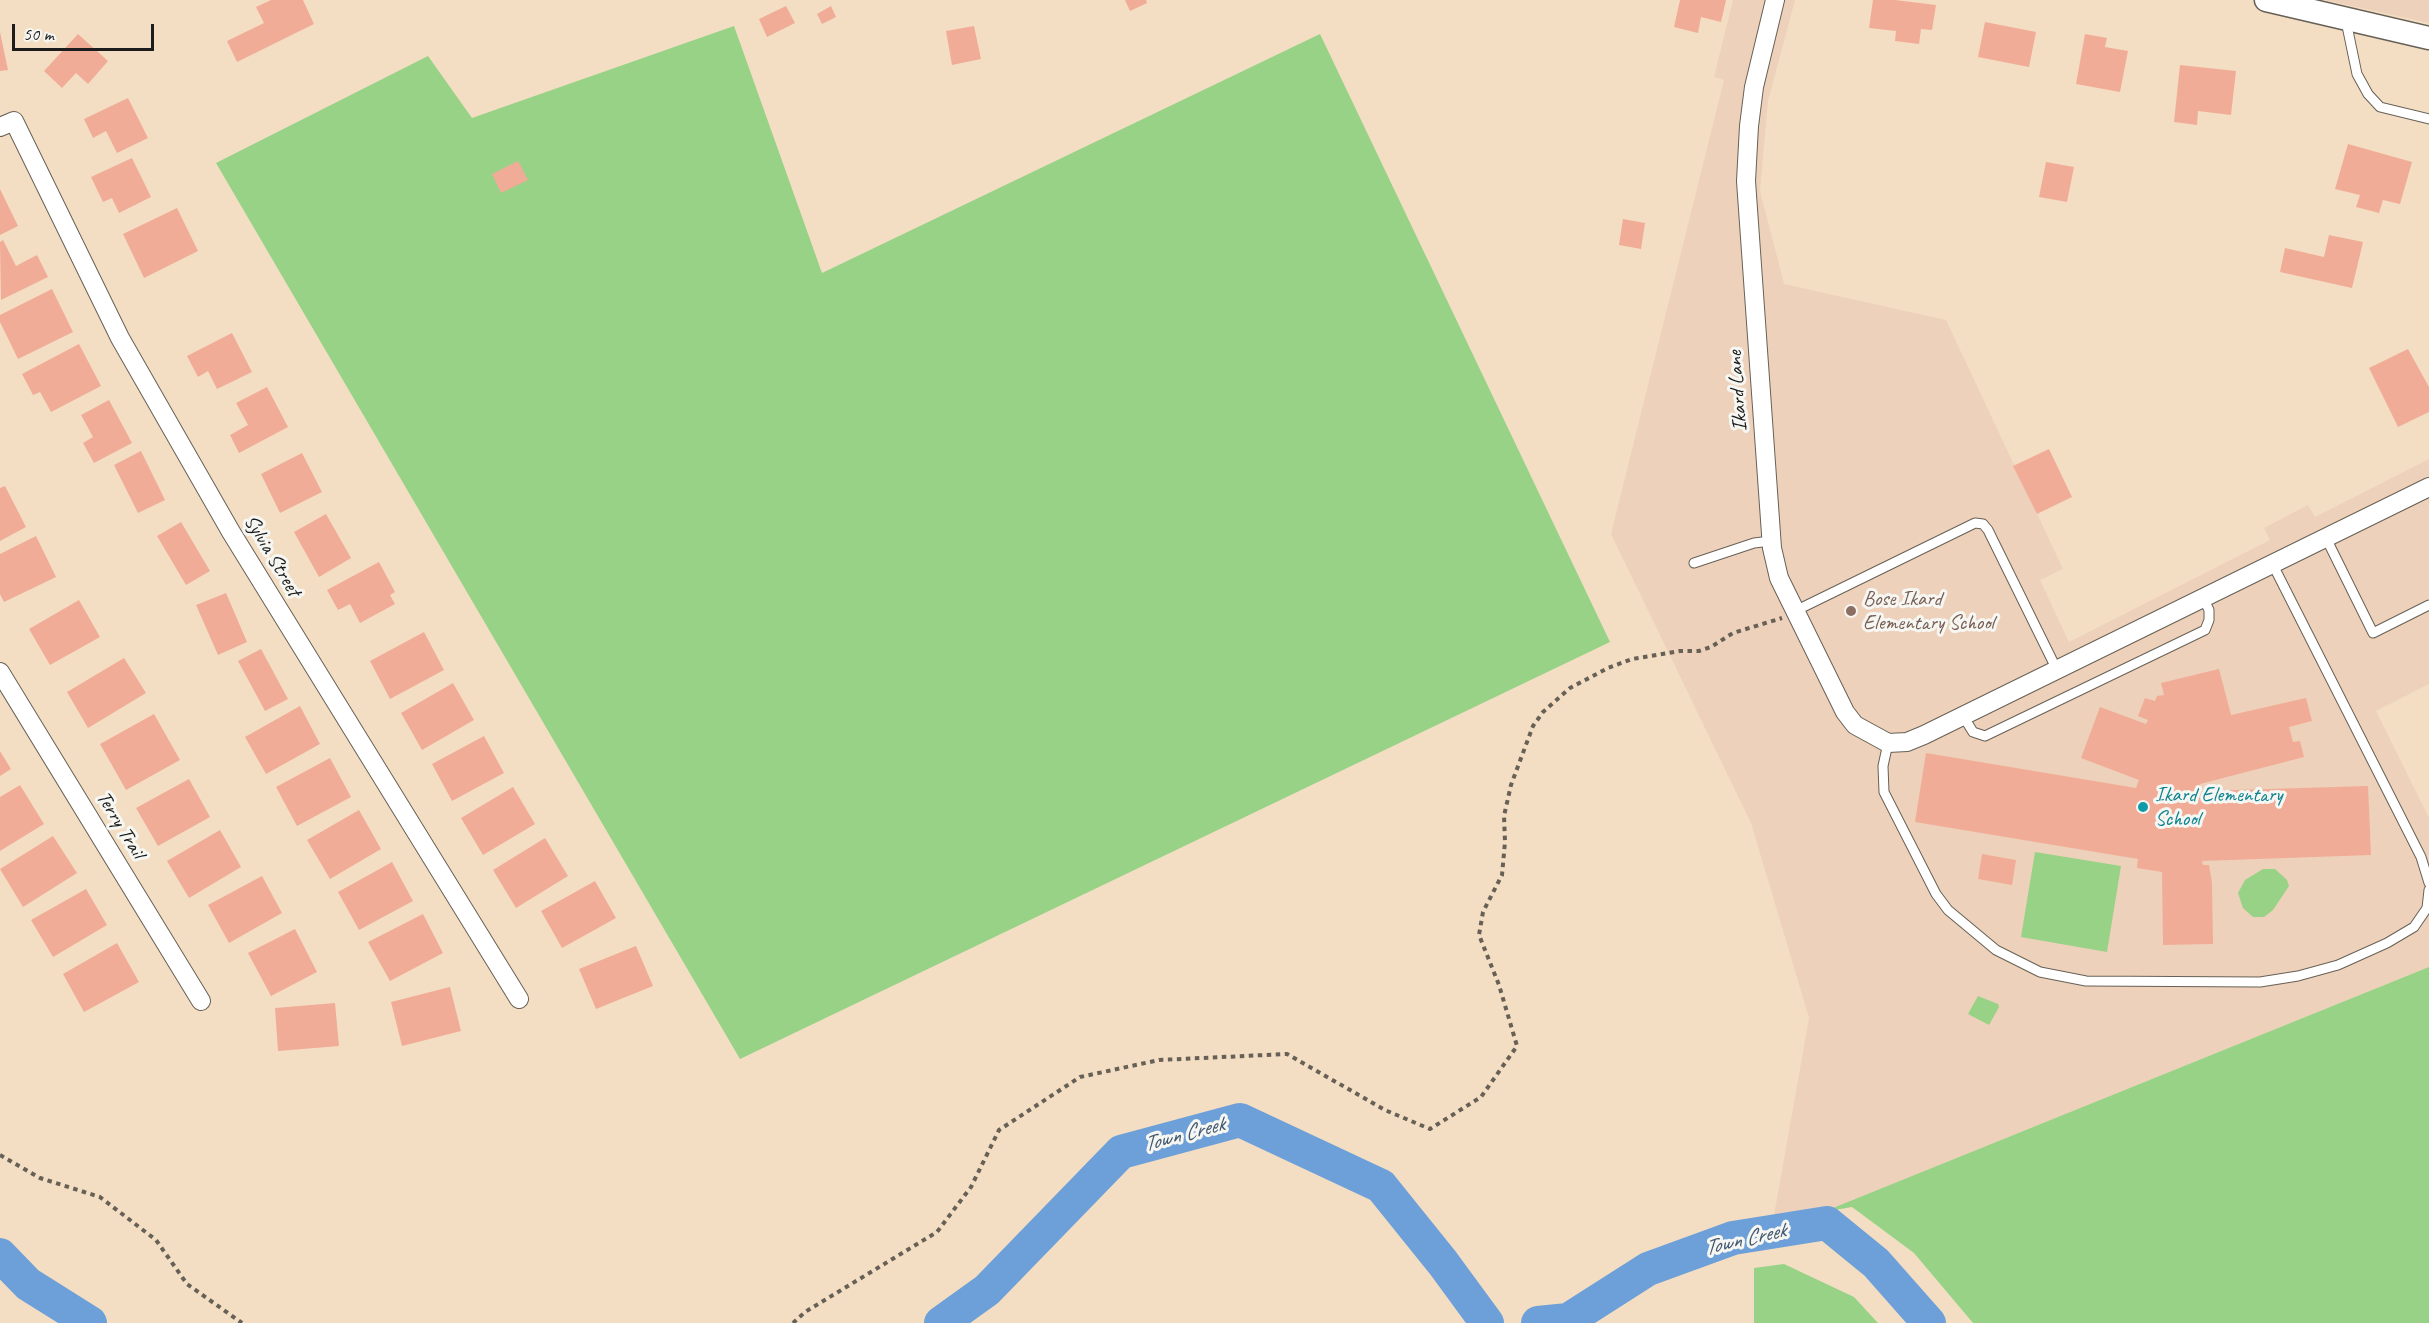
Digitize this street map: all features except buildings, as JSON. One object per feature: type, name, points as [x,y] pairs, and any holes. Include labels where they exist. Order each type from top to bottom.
[{"type":"street","name":"Ikard Lane","points":[[1775,0],[1754,87],[1746,181],[1771,541],[1779,579],[1845,712],[1855,725],[1888,743]]},
{"type":"street","points":[[2266,0],[2429,38]]},
{"type":"street","name":"Sylvia Street","points":[[7,124],[120,338],[231,532],[519,999]]},
{"type":"street","points":[[1888,743],[1907,742],[1963,716],[2429,487]]},
{"type":"street","name":"Terry Trail","points":[[0,672],[201,1001]]},
{"type":"lane","points":[[2346,18],[2357,74],[2368,94],[2380,107],[2429,119]]},
{"type":"lane","points":[[1795,612],[1975,523],[1983,524],[2057,670]]},
{"type":"lane","points":[[2326,538],[2373,633],[2429,605]]},
{"type":"lane","points":[[1694,563],[1754,543],[1771,541]]},
{"type":"lane","points":[[2272,565],[2421,857],[2429,884]]},
{"type":"lane","points":[[1963,716],[1973,732],[1985,736],[1993,734],[2194,636],[2205,630],[2210,620],[2209,610],[2203,598]]},
{"type":"lane","points":[[1888,743],[1884,766],[1884,792],[1936,894],[1948,910],[1989,945],[2040,972],[2086,981],[2260,982],[2298,976],[2338,964],[2387,943],[2414,927],[2427,908],[2429,890]]},
{"type":"path","points":[[793,1323],[805,1312],[937,1232],[971,1187],[999,1130],[1080,1077],[1159,1060],[1287,1054],[1384,1110],[1430,1129],[1481,1097],[1517,1046],[1499,985],[1479,935],[1483,912],[1502,875],[1505,843],[1504,816],[1511,785],[1533,726],[1543,711],[1570,688],[1608,668],[1632,659],[1680,651],[1699,651],[1711,647],[1733,633],[1780,619],[1795,612]]},
{"type":"path","points":[[0,1155],[40,1178],[100,1197],[156,1240],[188,1284],[242,1323]]},
{"type":"shaded area","name":"Bose Ikard Elementary School","points":[[1733,0],[1795,0],[1768,101],[1760,191],[1784,284],[1946,320],[2063,569],[2040,580],[2069,642],[2270,540],[2264,528],[2308,505],[2315,517],[2429,459],[2429,684],[2376,711],[2429,818],[2429,967],[1823,1212],[1773,1221],[1809,1018],[1751,823],[1611,534],[1724,80],[1714,77]]},
{"type":"shaded area","points":[[2325,0],[2429,0],[2429,23]]},
{"type":"green space","points":[[734,26],[822,273],[1320,34],[1610,642],[740,1059],[216,163],[428,56],[472,118]]},
{"type":"green space","points":[[2035,852],[2121,866],[2107,952],[2021,937]]},
{"type":"green space","points":[[2263,869],[2275,869],[2287,880],[2289,886],[2273,910],[2264,917],[2253,917],[2243,908],[2238,893],[2245,880]]},
{"type":"green space","points":[[2429,967],[2429,1323],[1973,1323],[1914,1253],[1852,1207],[1823,1212]]},
{"type":"green space","points":[[1978,996],[1998,1004],[1999,1007],[1989,1025],[1968,1014]]},
{"type":"green space","points":[[1784,1264],[1854,1297],[1878,1323],[1754,1323],[1754,1268]]},
{"type":"waterway","name":"Town Creek","points":[[941,1323],[987,1290],[1121,1152],[1240,1120],[1381,1186],[1443,1263],[1487,1323]]},
{"type":"waterway","name":"Town Creek","points":[[1538,1323],[1568,1320],[1648,1269],[1733,1238],[1827,1223],[1876,1263],[1929,1323]]},
{"type":"waterway","name":"Town Creek","points":[[0,1255],[28,1284],[90,1323]]},
{"type":"place","name":"Bose Ikard Elementary School","points":[[1851,611]]},
{"type":"place","name":"Ikard Elementary School","points":[[2143,807]]}]
